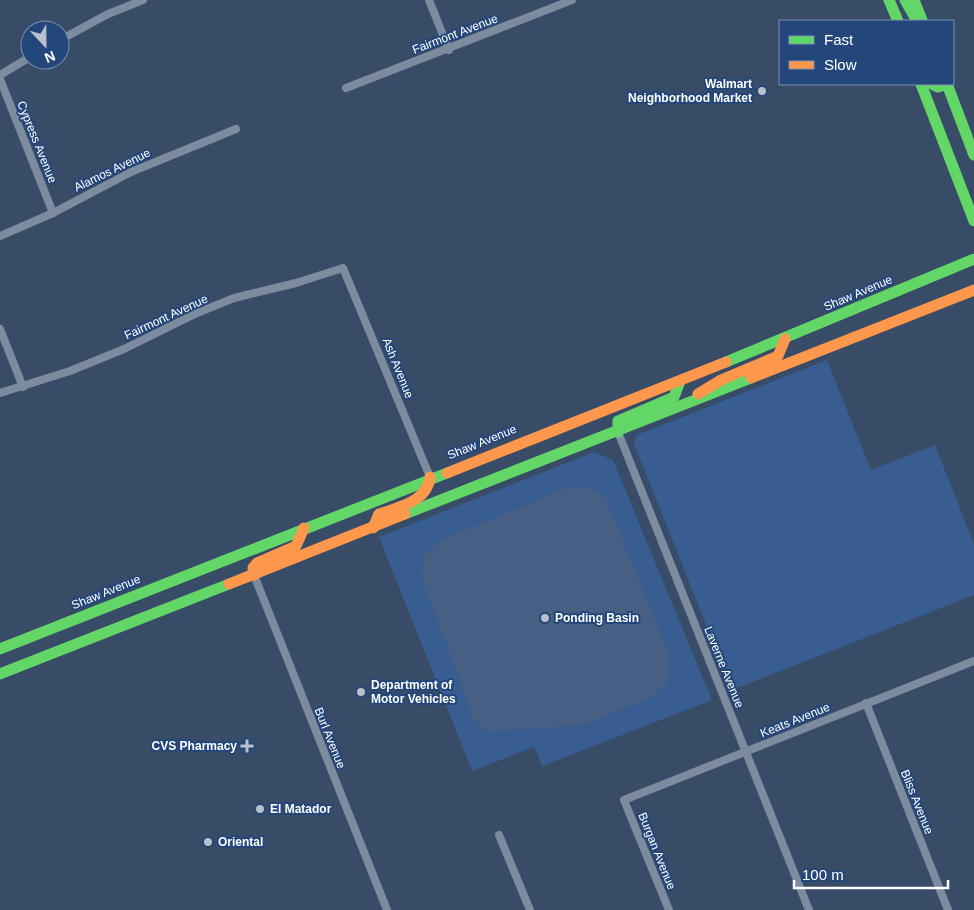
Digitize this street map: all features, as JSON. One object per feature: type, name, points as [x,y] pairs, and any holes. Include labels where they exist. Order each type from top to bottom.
[{"type":"main road","points":[[890,0],[898,20]]},
{"type":"main road","points":[[905,0],[916,20]]},
{"type":"main road","points":[[914,0],[922,20]]},
{"type":"main road","points":[[922,85],[974,221]]},
{"type":"main road","points":[[947,85],[974,155]]},
{"type":"main road","name":"Shaw Avenue","points":[[0,649],[680,381],[974,260]]},
{"type":"main road","points":[[0,674],[673,411],[974,290]]},
{"type":"main road","points":[[673,411],[721,380],[778,356],[785,339]]},
{"type":"main road","points":[[618,432],[618,421],[674,397],[680,381]]},
{"type":"main road","points":[[373,528],[379,514],[427,492],[431,484],[430,478]]},
{"type":"main road","points":[[254,575],[253,568],[257,563],[296,546],[304,528]]},
{"type":"street","points":[[70,35],[108,14],[143,0]]},
{"type":"street","points":[[429,0],[449,50]]},
{"type":"street","name":"Fairmont Avenue","points":[[346,88],[449,50],[572,0]]},
{"type":"street","points":[[0,75],[20,63]]},
{"type":"street","name":"Cypress Avenue","points":[[0,79],[54,214]]},
{"type":"street","name":"Alamos Avenue","points":[[0,236],[54,214],[131,172],[236,129]]},
{"type":"street","name":"Fairmont Avenue","points":[[0,393],[23,387],[124,349],[196,313],[234,298],[296,283],[344,268]]},
{"type":"street","name":"Ash Avenue","points":[[344,268],[430,478]]},
{"type":"street","points":[[0,329],[23,387]]},
{"type":"street","name":"Laverne Avenue","points":[[618,432],[809,910]]},
{"type":"street","name":"Burl Avenue","points":[[254,575],[387,910]]},
{"type":"street","name":"Keats Avenue","points":[[624,800],[974,661]]},
{"type":"street","name":"Bliss Avenue","points":[[866,703],[948,910]]},
{"type":"street","name":"Burgan Avenue","points":[[624,800],[669,910]]},
{"type":"street","points":[[499,835],[530,910]]},
{"type":"shaded area","points":[[827,360],[871,470],[935,445],[974,544],[974,595],[732,690],[634,444],[637,435]]},
{"type":"shaded area","name":"Ponding Basin","points":[[594,452],[613,460],[712,700],[542,766],[534,747],[472,771],[379,537]]},
{"type":"shaded area","name":"Ponding Basin","points":[[569,487],[593,489],[606,499],[668,651],[667,685],[650,698],[583,725],[485,732],[474,720],[421,576],[423,557],[444,539]]},
{"type":"traffic: fast","points":[[889,0],[898,20]]},
{"type":"traffic: fast","points":[[905,0],[916,20]]},
{"type":"traffic: fast","points":[[914,0],[922,20]]},
{"type":"traffic: fast","points":[[921,85],[974,221]]},
{"type":"traffic: fast","points":[[934,85],[938,87],[944,85]]},
{"type":"traffic: fast","points":[[947,85],[974,155]]},
{"type":"traffic: fast","points":[[726,362],[974,259]]},
{"type":"traffic: fast","points":[[405,514],[751,378]]},
{"type":"traffic: fast","points":[[618,432],[618,421],[674,397],[680,381]]},
{"type":"traffic: fast","points":[[0,649],[447,473]]},
{"type":"traffic: fast","points":[[0,674],[229,584]]},
{"type":"traffic: slow","points":[[751,378],[974,290]]},
{"type":"traffic: slow","points":[[698,394],[721,380],[778,356],[785,339]]},
{"type":"traffic: slow","points":[[447,473],[726,362]]},
{"type":"traffic: slow","points":[[373,528],[379,514],[403,506],[418,498],[424,492],[430,477]]},
{"type":"traffic: slow","points":[[229,584],[405,514]]},
{"type":"traffic: slow","points":[[254,575],[253,568],[257,563],[296,546],[304,528]]},
{"type":"place","name":"Walmart Neighborhood Market","points":[[762,91]]},
{"type":"place","name":"Ponding Basin","points":[[545,618]]},
{"type":"place","name":"Department of Motor Vehicles","points":[[361,692]]},
{"type":"place","name":"CVS Pharmacy","points":[[247,746]]},
{"type":"place","name":"El Matador","points":[[260,809]]},
{"type":"place","name":"Oriental","points":[[208,842]]}]
